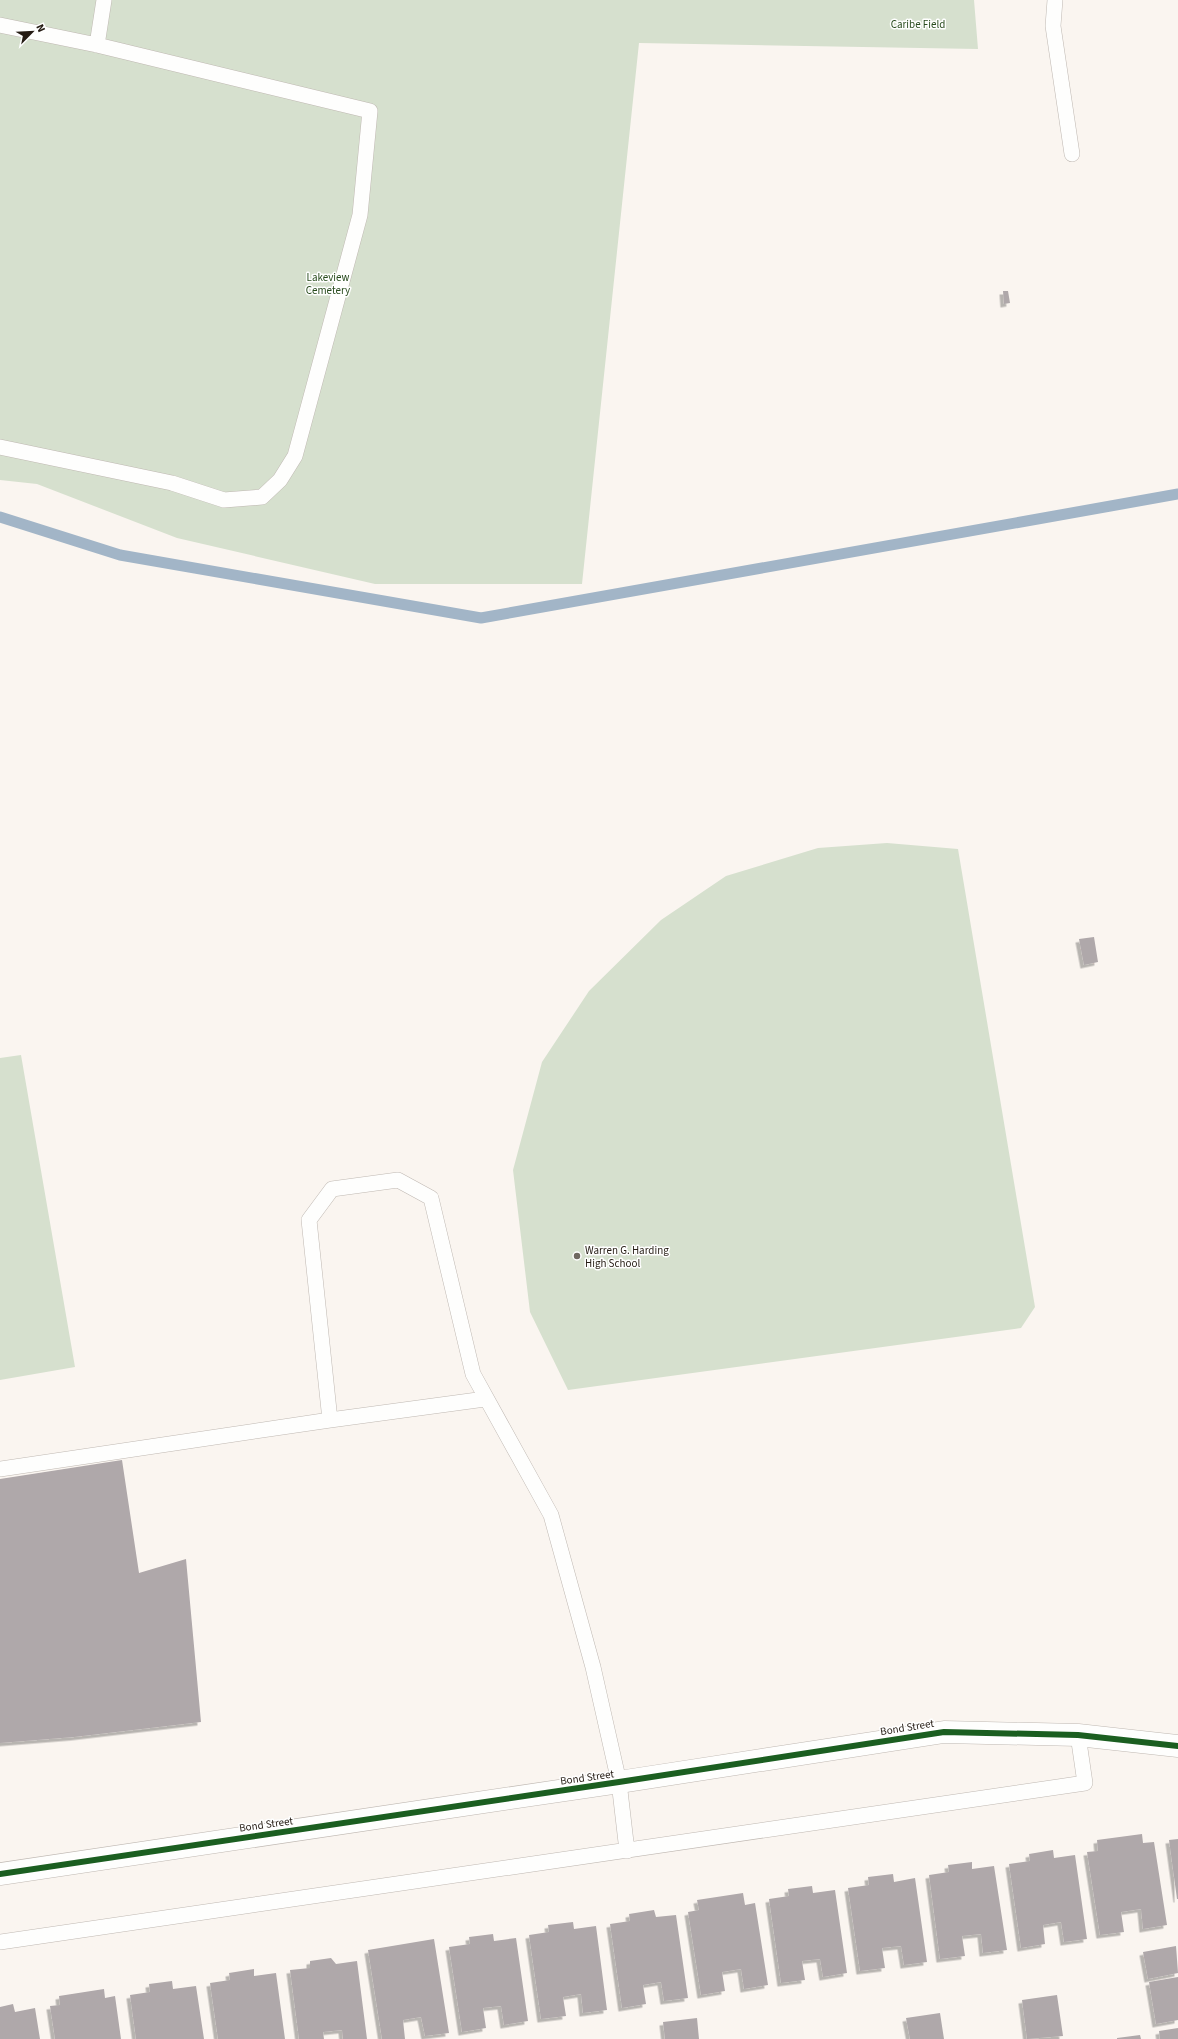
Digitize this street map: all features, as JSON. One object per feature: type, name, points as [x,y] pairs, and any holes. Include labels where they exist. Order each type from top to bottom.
[{"type":"street","name":"Bond Street","points":[[0,1874],[944,1732],[1078,1735],[1178,1746]]},
{"type":"lane","points":[[97,45],[104,0]]},
{"type":"lane","points":[[1055,0],[1053,26],[1072,154]]},
{"type":"lane","points":[[0,25],[97,45],[370,112],[360,215],[295,456],[280,480],[262,497],[224,500],[172,482],[0,447]]},
{"type":"lane","points":[[330,1420],[309,1220],[332,1189],[398,1180],[432,1198],[473,1374],[485,1399],[551,1515],[593,1667],[619,1782],[627,1851]]},
{"type":"lane","points":[[0,1469],[330,1420],[485,1399]]},
{"type":"lane","points":[[0,1942],[1085,1783],[1078,1735]]},
{"type":"green space","name":"Lakeview Cemetery","points":[[0,0],[974,0],[978,49],[639,43],[582,584],[375,584],[177,538],[37,484],[0,480]]},
{"type":"green space","points":[[887,843],[958,849],[1035,1307],[1021,1328],[568,1390],[530,1312],[513,1170],[542,1062],[589,991],[661,920],[726,876],[818,848]]},
{"type":"green space","points":[[21,1055],[75,1367],[0,1380],[0,1058]]},
{"type":"building","points":[[1003,291],[1008,291],[1010,303],[1004,304]]},
{"type":"building","points":[[1094,937],[1098,962],[1084,965],[1079,939]]},
{"type":"building","points":[[122,1460],[139,1573],[186,1559],[201,1722],[74,1737],[0,1743],[0,1479]]},
{"type":"building","points":[[1142,1834],[1143,1843],[1154,1842],[1167,1925],[1143,1929],[1141,1909],[1121,1912],[1124,1932],[1100,1935],[1087,1852],[1098,1851],[1097,1840]]},
{"type":"building","points":[[1178,1839],[1178,1899],[1177,1899],[1169,1840]]},
{"type":"building","points":[[1053,1850],[1054,1858],[1075,1855],[1087,1939],[1064,1942],[1061,1922],[1043,1925],[1045,1944],[1021,1948],[1009,1864],[1030,1861],[1029,1854]]},
{"type":"building","points":[[972,1862],[972,1869],[994,1866],[1007,1950],[983,1953],[981,1934],[962,1936],[965,1956],[940,1959],[929,1875],[949,1872],[948,1865]]},
{"type":"building","points":[[893,1874],[894,1882],[915,1878],[927,1962],[904,1965],[901,1946],[882,1948],[885,1968],[860,1971],[848,1888],[869,1885],[868,1877]]},
{"type":"building","points":[[812,1886],[813,1893],[835,1890],[847,1973],[823,1977],[820,1959],[802,1961],[805,1980],[781,1983],[769,1899],[789,1896],[788,1889]]},
{"type":"building","points":[[743,1893],[745,1905],[755,1903],[768,1985],[744,1989],[741,1969],[722,1972],[725,1991],[701,1995],[688,1912],[699,1910],[697,1900]]},
{"type":"building","points":[[654,1910],[656,1917],[676,1915],[688,1998],[664,2001],[661,1982],[643,1985],[646,2004],[622,2008],[610,1924],[630,1921],[629,1914]]},
{"type":"building","points":[[573,1922],[574,1929],[596,1926],[607,2010],[583,2013],[581,1994],[563,1997],[566,2016],[541,2019],[529,1935],[549,1932],[548,1925]]},
{"type":"building","points":[[493,1934],[494,1941],[516,1938],[528,2021],[504,2025],[501,2006],[483,2008],[486,2028],[462,2032],[449,1947],[470,1944],[469,1937]]},
{"type":"building","points":[[434,1939],[449,2033],[425,2036],[421,2017],[403,2020],[405,2039],[382,2039],[368,1950]]},
{"type":"building","points":[[1176,1946],[1178,1973],[1148,1979],[1143,1952]]},
{"type":"building","points":[[331,1958],[336,1964],[357,1961],[367,2039],[343,2039],[342,2030],[323,2032],[324,2039],[299,2039],[290,1970],[310,1968],[310,1961]]},
{"type":"building","points":[[254,1969],[254,1976],[276,1973],[285,2039],[218,2039],[210,1983],[230,1980],[229,1973]]},
{"type":"building","points":[[1178,1977],[1178,2020],[1156,2024],[1149,1982]]},
{"type":"building","points":[[172,1981],[173,1989],[196,1986],[204,2039],[136,2039],[130,1995],[150,1992],[149,1984]]},
{"type":"building","points":[[104,1989],[105,1998],[115,1996],[121,2039],[55,2039],[50,2006],[60,2005],[59,1996]]},
{"type":"building","points":[[1057,1995],[1063,2036],[1027,2039],[1022,2000]]},
{"type":"building","points":[[13,2004],[15,2012],[35,2008],[40,2039],[0,2039],[0,2007]]},
{"type":"building","points":[[940,2013],[944,2039],[910,2039],[906,2018]]},
{"type":"building","points":[[697,2018],[699,2039],[665,2039],[663,2022]]},
{"type":"building","points":[[1178,2028],[1178,2039],[1160,2039],[1159,2031]]},
{"type":"building","points":[[1140,2035],[1141,2039],[1117,2039],[1117,2038]]},
{"type":"waterway","points":[[0,517],[120,555],[481,618],[1178,494]]},
{"type":"cycle path","points":[[0,1874],[944,1732],[1078,1735],[1178,1746]]},
{"type":"place","name":"Warren G. Harding High School","points":[[577,1256]]},
{"type":"park label","name":"Caribe Field","points":[[918,24]]}]
